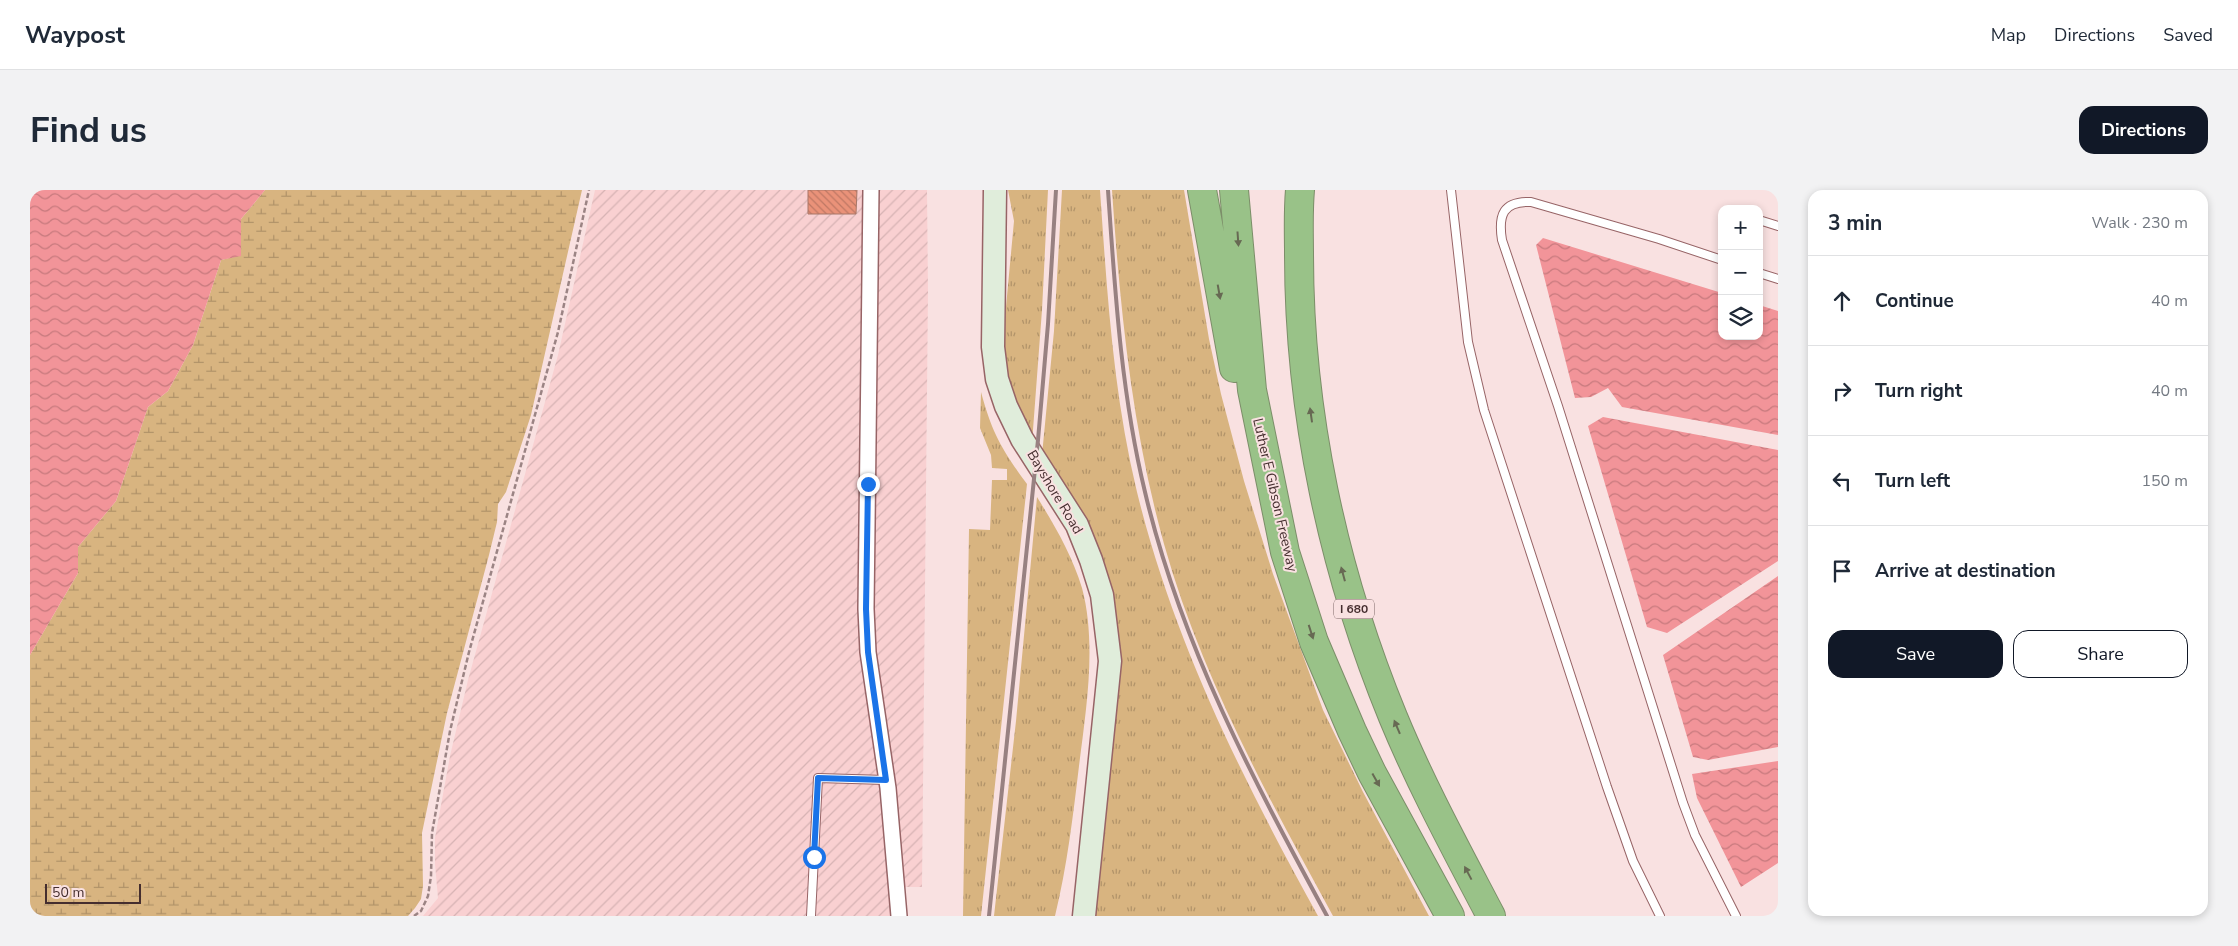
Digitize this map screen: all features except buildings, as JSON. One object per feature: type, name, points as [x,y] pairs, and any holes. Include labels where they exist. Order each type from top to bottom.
[{"type":"highway","points":[[1202,190],[1244,424],[1270,522],[1285,552]]},
{"type":"highway","name":"Luther E Gibson Freeway","points":[[1234,190],[1252,390],[1285,552],[1314,642],[1352,731],[1372,773],[1450,916]]},
{"type":"highway","name":"I 680","points":[[1300,190],[1299,278],[1304,362],[1316,447],[1332,531],[1354,610],[1372,665],[1403,742],[1491,916]]},
{"type":"highway","points":[[1299,278],[1311,190]]},
{"type":"street","points":[[871,190],[866,609],[868,652],[886,780],[899,916]]},
{"type":"street","name":"Bayshore Road","points":[[995,190],[993,348],[997,378],[1006,406],[1022,439],[1077,525],[1102,594],[1106,623],[1110,661],[1109,678],[1084,916]]},
{"type":"lane","points":[[1451,190],[1468,342],[1484,410],[1606,787],[1633,861],[1660,916]]},
{"type":"lane","points":[[1718,259],[1659,239],[1531,202],[1519,202],[1509,206],[1502,215],[1500,226],[1502,240],[1558,406],[1680,796],[1695,835],[1736,916]]},
{"type":"lane","points":[[1763,221],[1778,226]]},
{"type":"lane","points":[[1763,274],[1778,279]]},
{"type":"lane","points":[[812,916],[818,778],[886,780]]},
{"type":"path","points":[[414,916],[420,911],[428,896],[434,818],[450,731],[472,643],[558,332],[589,190]]},
{"type":"shaded area","points":[[595,190],[927,190],[928,292],[922,887],[905,887],[906,916],[423,916],[438,898],[435,838],[450,756],[468,680],[558,355]]},
{"type":"green space","points":[[265,190],[582,190],[531,415],[506,492],[498,504],[497,522],[489,555],[447,713],[422,833],[423,886],[421,899],[408,916],[30,916],[30,655],[78,573],[78,547],[116,501],[148,407],[168,391],[193,345],[221,260],[241,255],[241,219]]},
{"type":"green space","points":[[1008,190],[1048,190],[1042,310],[1032,443],[1009,391],[1003,339],[1014,221]]},
{"type":"green space","points":[[1062,190],[1100,190],[1112,342],[1122,417],[1137,492],[1152,548],[1170,603],[1213,710],[1263,814],[1318,916],[1089,916],[1114,643],[1042,455],[1054,331]]},
{"type":"green space","points":[[1112,190],[1184,190],[1209,339],[1221,394],[1244,481],[1273,574],[1323,710],[1363,792],[1429,916],[1333,916],[1261,781],[1217,688],[1179,593],[1153,501],[1129,368]]},
{"type":"green space","points":[[981,392],[989,419],[999,441],[1027,484],[981,916],[963,916],[969,529],[990,530],[992,480],[1007,480],[1007,469],[992,468],[991,455],[980,428]]},
{"type":"green space","points":[[1037,497],[1062,541],[1082,588],[1089,632],[1087,700],[1069,841],[1055,916],[994,916],[1016,721]]},
{"type":"water","points":[[30,190],[265,190],[241,219],[241,256],[221,260],[193,345],[168,391],[148,407],[116,501],[78,547],[78,573],[30,655]]},
{"type":"water","points":[[1543,238],[1718,292],[1718,340],[1763,340],[1763,306],[1778,311],[1778,435],[1622,407],[1608,388],[1591,397],[1575,398],[1536,245]]},
{"type":"water","points":[[1603,417],[1778,450],[1778,561],[1667,633],[1647,627],[1588,426]]},
{"type":"water","points":[[1778,576],[1778,747],[1708,760],[1693,757],[1663,655]]},
{"type":"water","points":[[1778,761],[1778,863],[1741,887],[1697,798],[1692,774]]},
{"type":"railway","points":[[989,916],[1038,440],[1048,324],[1056,190]]},
{"type":"railway","points":[[1108,190],[1116,304],[1130,417],[1145,492],[1160,549],[1178,604],[1222,710],[1246,762],[1327,916]]},
{"type":"route","points":[[814,857],[818,778],[886,780],[868,652],[866,609],[868,484]]}]
